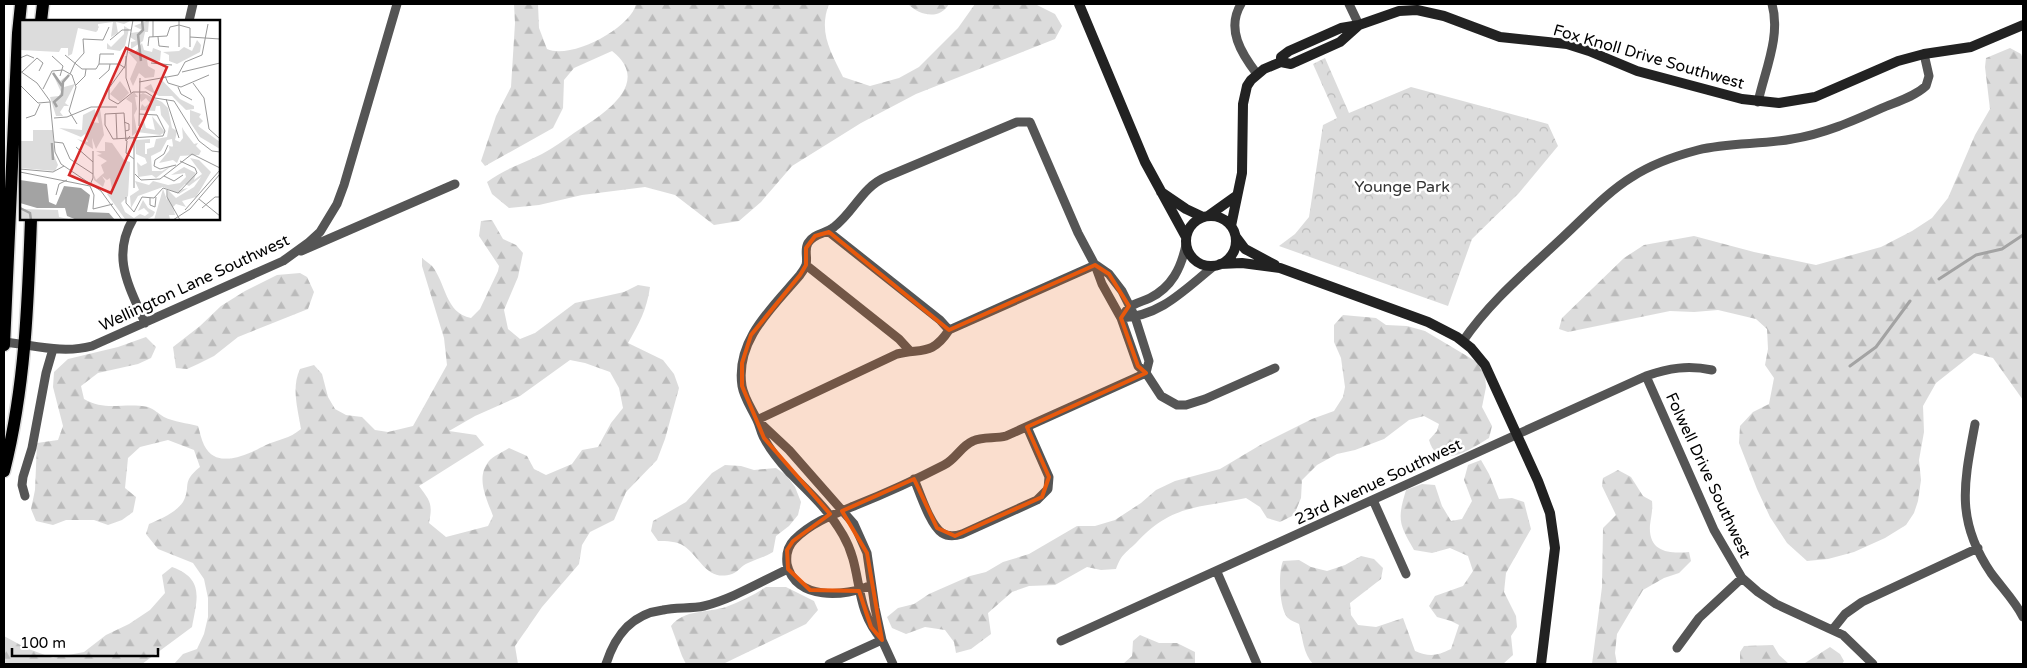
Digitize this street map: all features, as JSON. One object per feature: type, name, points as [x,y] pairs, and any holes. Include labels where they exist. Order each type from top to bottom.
[{"type":"main road","points":[[4,471],[18,403],[10,343],[18,32],[17,4]]},
{"type":"main road","points":[[18,32],[21,4]]},
{"type":"main road","points":[[41,20],[43,4]]},
{"type":"main road","points":[[10,343],[31,220]]},
{"type":"street","points":[[189,20],[193,4]]},
{"type":"street","name":"Wellington Lane Southwest","points":[[10,343],[71,350],[92,346],[283,261],[296,253],[320,232],[339,198],[397,4]]},
{"type":"street","points":[[1079,4],[1145,162],[1186,241],[1193,259],[1206,266],[1242,263],[1280,268]]},
{"type":"street","points":[[1231,226],[1243,166],[1244,94],[1251,80],[1257,74],[1241,52],[1235,31],[1234,20],[1241,4]]},
{"type":"street","points":[[1349,4],[1359,25]]},
{"type":"street","points":[[1772,4],[1775,17],[1774,33],[1758,102],[1790,102],[1815,97],[1890,64],[1924,54],[1971,47],[2023,25]]},
{"type":"street","name":"Fox Knoll Drive Southwest","points":[[1257,74],[1281,62],[1281,57],[1289,51],[1334,31],[1359,25],[1399,11],[1425,11],[1500,37],[1568,44],[1637,71],[1758,102]]},
{"type":"street","points":[[1464,341],[1499,297],[1601,201],[1631,178],[1663,161],[1700,150],[1793,139],[1824,132],[1852,121],[1903,99],[1926,86],[1929,76],[1924,54]]},
{"type":"street","points":[[882,640],[871,627],[863,608],[857,572],[843,534],[831,515],[808,489],[788,471],[764,438],[742,386],[742,363],[746,348],[759,323],[800,275],[806,264],[806,248],[809,241],[815,236],[829,232],[842,220],[866,191],[878,181],[1017,122],[1025,120],[1030,122],[1078,233],[1096,265],[1102,284],[1120,318],[1138,366],[1146,373],[1161,396],[1177,404],[1186,405],[1205,399],[1275,368]]},
{"type":"street","points":[[296,253],[312,248],[455,184]]},
{"type":"street","points":[[1160,192],[1186,209],[1205,216],[1217,216],[1225,220],[1245,248],[1280,268],[1428,322],[1464,341],[1477,353],[1485,365],[1517,434],[1544,497],[1554,530],[1555,548],[1541,664]]},
{"type":"street","points":[[1120,318],[1130,306],[1151,298],[1175,277],[1182,263],[1191,225],[1236,196]]},
{"type":"street","points":[[133,220],[124,238],[123,263],[126,278],[146,323]]},
{"type":"street","points":[[829,232],[940,320],[949,330]]},
{"type":"street","points":[[1120,318],[1135,317],[1158,310],[1232,254],[1236,237]]},
{"type":"street","points":[[806,264],[899,338],[910,351]]},
{"type":"street","points":[[757,420],[897,354],[931,348],[941,343],[949,330],[1096,265]]},
{"type":"street","points":[[1096,265],[1109,274],[1122,291],[1130,306],[1149,361],[1146,373]]},
{"type":"street","points":[[25,496],[22,485],[23,477],[34,441],[53,349]]},
{"type":"street","name":"23rd Avenue Southwest","points":[[1061,642],[1646,376],[1684,366],[1712,370]]},
{"type":"street","points":[[872,585],[859,590],[838,593],[810,590],[801,586],[788,569],[787,550],[793,541],[805,530],[831,515],[946,464],[964,446],[972,441],[981,438],[1006,436],[1146,373]]},
{"type":"street","name":"Folwell Drive Southwest","points":[[1646,376],[1714,530],[1742,578],[1776,604],[1834,629],[1852,643],[1873,664]]},
{"type":"street","points":[[757,420],[789,450],[854,524],[867,553],[882,640],[893,664]]},
{"type":"street","points":[[1975,424],[1966,470],[1964,498],[1968,520],[1978,548],[1991,572],[2023,618]]},
{"type":"street","points":[[914,479],[933,521],[942,533],[949,536],[962,534],[1037,500],[1048,490],[1049,477],[1028,426]]},
{"type":"street","points":[[1373,500],[1406,574]]},
{"type":"street","points":[[1834,629],[1845,614],[1862,602],[1978,548]]},
{"type":"street","points":[[606,664],[620,634],[635,620],[663,610],[704,606],[788,569]]},
{"type":"street","points":[[1217,572],[1257,664]]},
{"type":"street","points":[[1677,648],[1699,618],[1742,578]]},
{"type":"street","points":[[829,664],[882,640]]},
{"type":"highlighted area","points":[[829,232],[949,330],[1095,265],[1109,274],[1129,306],[1121,318],[1138,366],[1146,373],[1027,427],[1049,477],[1042,497],[955,536],[937,528],[914,479],[842,511],[867,553],[882,640],[871,627],[859,591],[810,590],[788,569],[787,550],[793,541],[830,514],[764,438],[742,386],[742,363],[751,335],[800,275],[806,265],[806,248],[815,236]]},
{"type":"green space","points":[[514,4],[538,4],[539,28],[547,49],[558,51],[570,50],[599,40],[623,23],[632,13],[636,4],[829,4],[826,14],[825,33],[830,50],[843,77],[870,86],[899,78],[919,67],[958,28],[975,4],[1035,4],[1055,14],[1062,26],[1055,39],[916,94],[861,123],[792,166],[761,202],[739,221],[714,225],[675,195],[645,187],[582,195],[539,205],[509,208],[492,194],[487,182],[507,170],[546,152],[609,108],[626,87],[628,75],[624,63],[612,51],[574,68],[564,80],[563,108],[553,128],[485,166],[481,161],[496,116],[511,87],[515,23]]},
{"type":"green space","points":[[908,4],[949,4],[940,12],[930,15],[918,11]]},
{"type":"green space","points":[[2010,48],[2021,54],[2023,59],[2023,400],[1993,358],[1974,353],[1936,383],[1923,406],[1924,432],[1919,460],[1921,480],[1918,501],[1914,513],[1906,525],[1885,538],[1854,552],[1828,559],[1807,561],[1787,543],[1770,517],[1739,443],[1740,426],[1753,412],[1769,404],[1774,378],[1765,365],[1768,349],[1767,329],[1756,319],[1718,310],[1670,311],[1568,332],[1559,329],[1562,318],[1624,258],[1644,245],[1694,236],[1754,252],[1816,265],[1881,247],[1912,231],[1932,218],[1948,198],[1975,135],[1990,109],[1985,67],[1986,58]]},
{"type":"green space","name":"Younge Park","points":[[1325,58],[1349,113],[1411,87],[1548,124],[1558,146],[1519,193],[1472,239],[1448,306],[1279,246],[1295,234],[1309,217],[1323,125],[1337,118],[1313,64]]},
{"type":"green space","points":[[492,220],[503,239],[516,245],[523,253],[518,277],[504,310],[508,329],[520,339],[535,333],[575,303],[624,292],[638,285],[650,287],[642,316],[628,343],[663,360],[674,374],[679,388],[665,439],[657,460],[626,492],[614,520],[590,532],[582,545],[579,564],[542,607],[515,646],[518,664],[174,664],[183,654],[197,649],[204,634],[208,617],[208,598],[204,579],[193,563],[158,549],[146,534],[149,524],[163,518],[183,502],[187,492],[188,481],[200,467],[194,450],[168,440],[140,447],[128,458],[125,488],[136,497],[133,512],[122,520],[108,525],[94,520],[66,520],[53,525],[36,521],[31,509],[35,490],[37,443],[58,440],[63,426],[53,387],[54,372],[68,359],[118,347],[146,337],[156,347],[151,358],[138,364],[98,373],[81,386],[84,399],[92,403],[108,406],[148,407],[168,419],[198,426],[203,443],[210,453],[225,459],[242,456],[288,437],[301,429],[296,399],[297,376],[300,369],[314,365],[322,374],[328,397],[335,409],[346,415],[362,417],[375,430],[388,432],[413,426],[447,365],[444,338],[422,266],[422,258],[437,273],[451,304],[462,315],[471,318],[480,309],[499,266],[479,236],[481,221]],"holes":[[[570,360],[610,372],[619,388],[623,408],[611,423],[598,447],[582,450],[572,464],[546,475],[534,469],[527,456],[509,448],[491,459],[483,474],[485,496],[493,516],[488,526],[446,537],[429,523],[430,503],[419,486],[484,445],[476,435],[449,431],[475,416],[520,396]]]},
{"type":"green space","points":[[300,273],[307,277],[314,292],[308,309],[238,337],[214,356],[187,369],[176,368],[173,347],[200,326],[221,306],[277,275]]},
{"type":"green space","points":[[1343,315],[1376,318],[1386,325],[1407,326],[1425,331],[1477,362],[1485,375],[1486,387],[1482,407],[1492,426],[1489,438],[1456,455],[1440,455],[1433,450],[1429,440],[1437,431],[1439,424],[1424,416],[1409,420],[1384,439],[1355,450],[1337,454],[1317,465],[1302,480],[1301,498],[1294,515],[1280,522],[1267,518],[1260,507],[1246,498],[1187,509],[1162,520],[1150,530],[1125,554],[1116,569],[1101,570],[1087,567],[1055,585],[1029,586],[1012,592],[988,613],[991,634],[971,649],[956,653],[954,642],[945,630],[925,627],[906,634],[892,628],[887,617],[898,608],[914,604],[929,594],[970,576],[986,572],[1003,562],[1029,554],[1077,526],[1095,526],[1115,520],[1141,503],[1156,490],[1175,481],[1220,469],[1262,444],[1312,419],[1334,411],[1343,397],[1345,387],[1341,358],[1334,342],[1334,325]]},
{"type":"green space","points":[[1481,460],[1499,499],[1512,498],[1524,502],[1531,529],[1506,573],[1504,592],[1516,616],[1517,627],[1511,636],[1513,655],[1503,664],[1313,664],[1305,650],[1299,624],[1288,618],[1285,614],[1281,599],[1280,582],[1283,561],[1299,560],[1311,567],[1327,571],[1345,565],[1361,556],[1374,559],[1383,568],[1381,579],[1350,603],[1351,615],[1358,625],[1376,627],[1403,618],[1415,651],[1433,655],[1451,649],[1459,625],[1437,617],[1429,606],[1435,596],[1463,586],[1473,571],[1468,556],[1450,548],[1432,553],[1414,550],[1401,522],[1401,508],[1406,490],[1422,484],[1435,485],[1442,506],[1451,521],[1462,519],[1472,501],[1464,480],[1468,465]]},
{"type":"green space","points":[[725,465],[741,466],[754,470],[776,468],[786,475],[795,487],[801,502],[798,515],[789,526],[776,536],[773,552],[746,564],[732,574],[723,576],[710,572],[681,544],[658,541],[651,531],[653,521],[686,502],[712,473]]},
{"type":"green space","points":[[1618,470],[1631,477],[1643,496],[1652,501],[1650,534],[1656,546],[1667,551],[1689,552],[1691,561],[1679,573],[1664,578],[1643,590],[1617,634],[1615,653],[1617,664],[1592,664],[1602,587],[1603,528],[1616,515],[1602,486],[1603,478]]},
{"type":"green space","points":[[172,567],[190,577],[194,584],[197,599],[192,627],[142,664],[4,664],[4,636],[26,648],[53,658],[84,652],[106,635],[129,624],[150,610],[165,593],[162,575]]},
{"type":"green space","points":[[766,587],[786,587],[814,601],[818,610],[806,624],[723,664],[686,664],[671,626],[676,621],[689,614],[726,607]]},
{"type":"green space","points":[[1140,635],[1159,643],[1177,643],[1195,652],[1195,664],[1123,664],[1132,656],[1133,641]]},
{"type":"green space","points":[[1773,645],[1779,655],[1789,664],[1740,664],[1740,652],[1744,646]]},
{"type":"green space","points":[[1830,647],[1840,654],[1844,661],[1842,664],[1789,664],[1805,663]]},
{"type":"waterway","points":[[1939,279],[1976,255],[2002,249],[2023,235]]},
{"type":"waterway","points":[[1850,366],[1876,347],[1910,301]]}]
